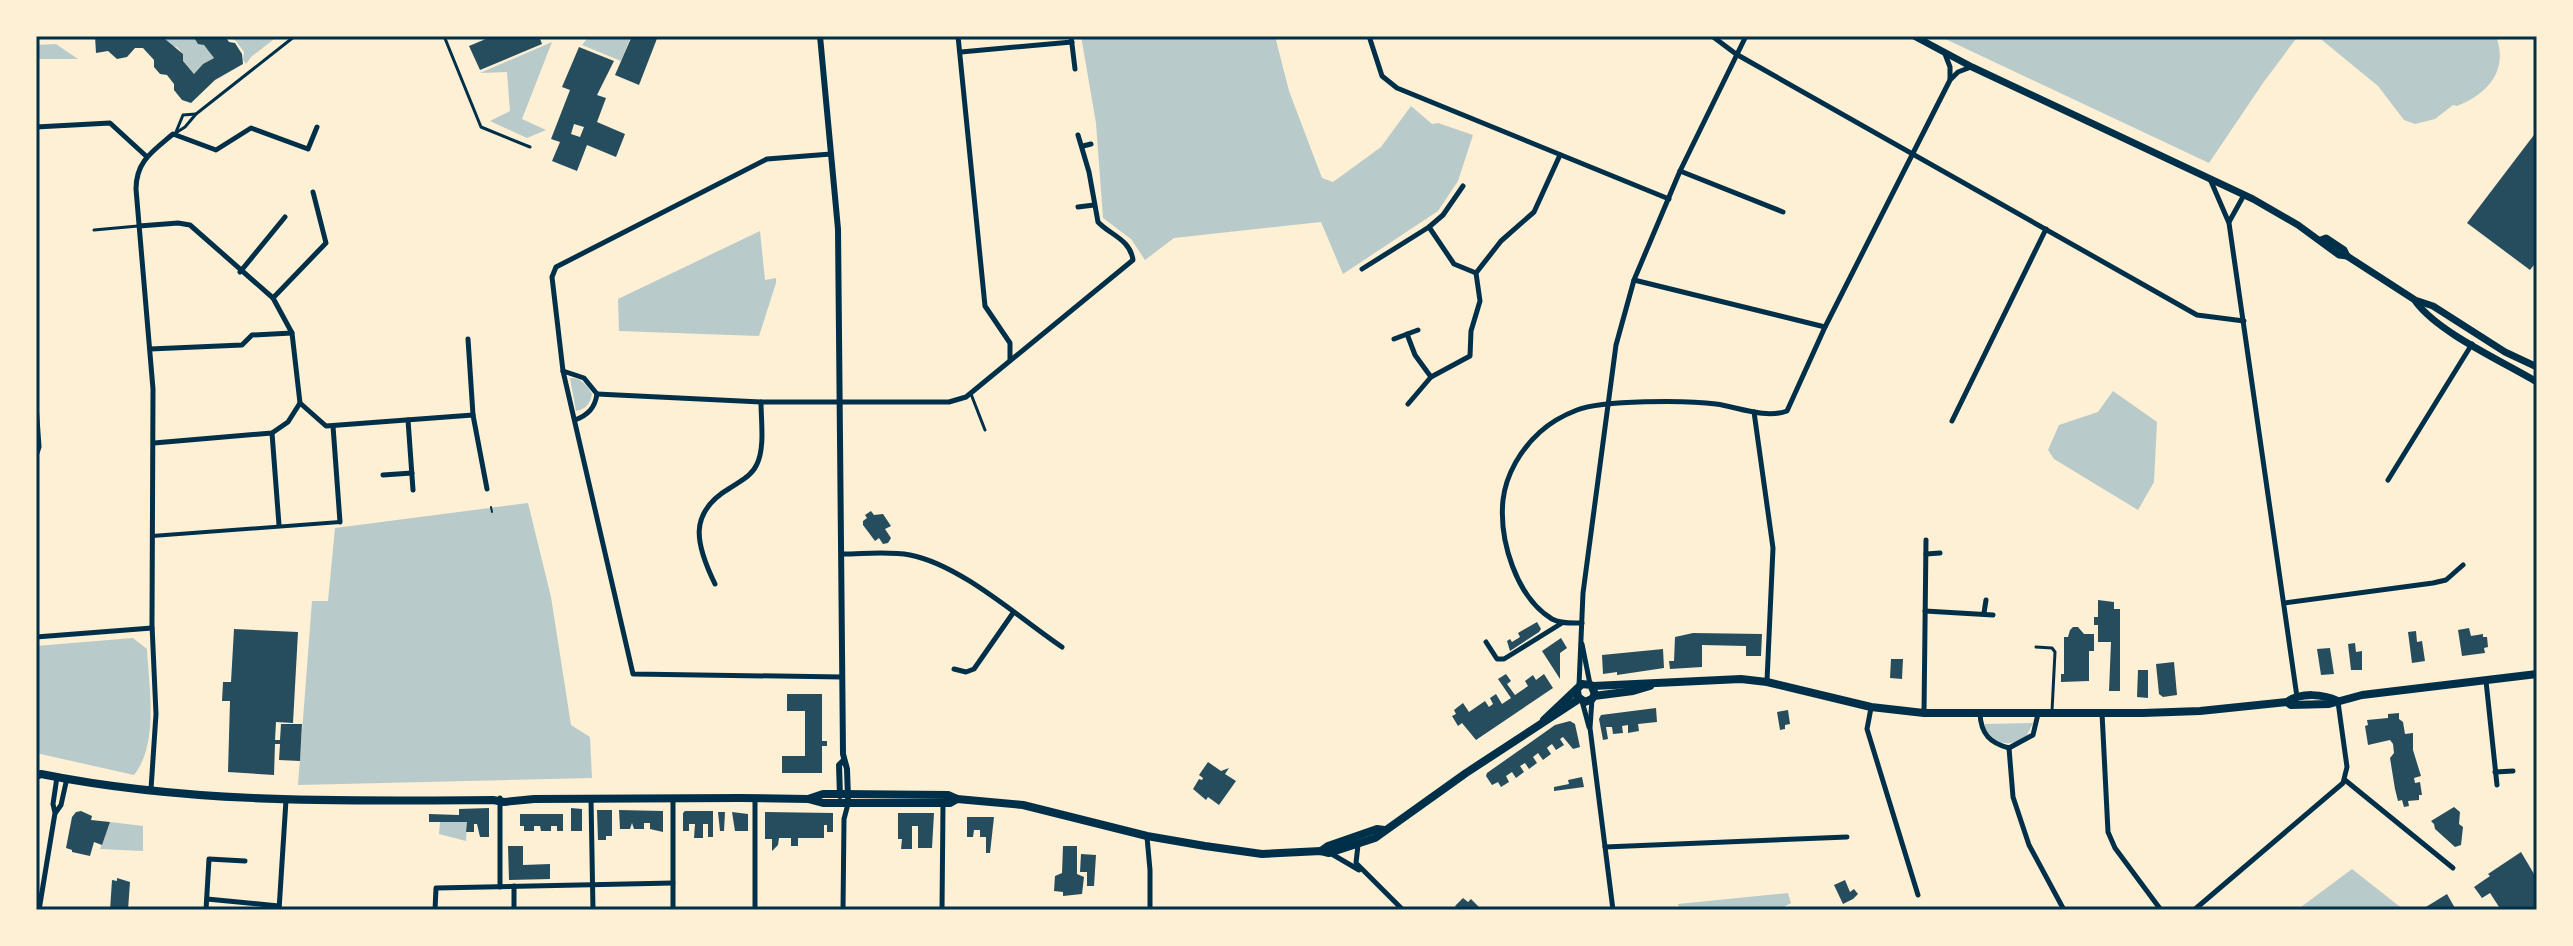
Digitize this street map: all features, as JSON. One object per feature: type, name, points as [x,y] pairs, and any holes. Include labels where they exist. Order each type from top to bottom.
[{"type":"main road","points":[[1914,36],[1972,67],[2244,195],[2415,300],[2433,306],[2505,352],[2537,367]]},
{"type":"main road","points":[[2415,300],[2427,316],[2537,382]]},
{"type":"main road","points":[[2452,318],[2463,338]]},
{"type":"main road","points":[[2287,702],[2291,705],[2329,704],[2362,695],[2537,674]]},
{"type":"main road","points":[[38,772],[151,789],[286,800],[808,799],[815,803],[844,798],[948,795],[957,799],[1023,805],[1147,836],[1262,854],[1325,852],[1375,838],[1541,724],[1592,685],[1727,679],[1767,682],[1871,707],[1924,713],[2200,711],[2287,702],[2297,697],[2327,696],[2338,701]]},
{"type":"main road","points":[[1579,694],[1593,698],[1655,684]]},
{"type":"main road","points":[[1592,685],[1593,698]]},
{"type":"main road","points":[[844,798],[943,803],[957,799]]},
{"type":"main road","points":[[1325,852],[1328,846],[1377,829],[1384,830]]},
{"type":"street","points":[[820,36],[838,229],[843,761],[847,769],[843,910]]},
{"type":"street","points":[[958,36],[985,306],[1010,343],[1010,360]]},
{"type":"street","points":[[1369,36],[1382,76],[1397,88],[1669,199]]},
{"type":"street","points":[[1712,36],[1736,54],[2197,315],[2244,321]]},
{"type":"street","points":[[1592,685],[1582,643],[1583,593],[1616,345],[1634,280],[1680,171],[1746,36]]},
{"type":"street","points":[[961,52],[1072,39],[1075,69]]},
{"type":"street","points":[[1944,52],[1950,67],[1950,80]]},
{"type":"street","points":[[1582,623],[1562,623],[1551,618],[1534,602],[1513,565],[1504,531],[1503,498],[1517,460],[1542,430],[1576,410],[1607,405],[1697,403],[1754,412],[1778,414],[1787,411],[1825,327],[1950,80],[1958,72],[1972,67]]},
{"type":"street","points":[[36,127],[104,122],[114,126],[146,156]]},
{"type":"street","points":[[151,789],[156,714],[152,628],[154,443],[150,349],[136,179],[146,156],[174,134],[216,150],[251,128],[308,149],[317,127]]},
{"type":"street","points":[[597,394],[840,403],[949,402],[971,394],[1133,260],[1131,251],[1121,238],[1098,222],[1083,146],[1078,135]]},
{"type":"street","points":[[1083,146],[1091,144]]},
{"type":"street","points":[[832,154],[767,159],[556,267],[552,277],[563,371],[633,674],[842,677]]},
{"type":"street","points":[[1408,404],[1431,377],[1467,359],[1472,353],[1471,331],[1480,301],[1476,273],[1501,241],[1534,212],[1560,155]]},
{"type":"street","points":[[1680,171],[1783,212]]},
{"type":"street","points":[[2210,179],[2229,223],[2297,697]]},
{"type":"street","points":[[1362,269],[1429,227],[1443,215],[1463,186]]},
{"type":"street","points":[[273,298],[326,243],[313,192]]},
{"type":"street","points":[[2229,223],[2233,210],[2244,195]]},
{"type":"street","points":[[1078,207],[1094,205]]},
{"type":"street","points":[[240,272],[285,217]]},
{"type":"street","points":[[139,226],[190,225],[273,298],[292,333],[300,403],[288,422],[272,433],[154,443]]},
{"type":"street","points":[[1429,227],[1454,264],[1476,273]]},
{"type":"street","points":[[1952,421],[2046,229]]},
{"type":"street","points":[[1634,280],[1825,327]]},
{"type":"street","points":[[1394,339],[1418,330]]},
{"type":"street","points":[[150,349],[242,345],[252,335],[292,333]]},
{"type":"street","points":[[1407,334],[1415,355],[1431,377]]},
{"type":"street","points":[[468,339],[473,415],[487,489]]},
{"type":"street","points":[[2388,480],[2472,344]]},
{"type":"street","points":[[563,371],[584,378],[597,394],[596,404],[575,420]]},
{"type":"street","points":[[715,584],[700,549],[700,519],[714,497],[745,479],[759,461],[761,402]]},
{"type":"street","points":[[300,403],[330,426],[473,415]]},
{"type":"street","points":[[36,404],[39,447],[36,456]]},
{"type":"street","points":[[1754,412],[1773,548],[1767,682]]},
{"type":"street","points":[[408,420],[413,490]]},
{"type":"street","points":[[152,536],[340,522],[330,426]]},
{"type":"street","points":[[272,433],[279,525]]},
{"type":"street","points":[[383,475],[412,473]]},
{"type":"street","points":[[1924,713],[1926,540]]},
{"type":"street","points":[[1926,554],[1940,553]]},
{"type":"street","points":[[842,554],[907,554],[956,573],[1062,647]]},
{"type":"street","points":[[2284,603],[2433,583],[2446,580],[2463,565]]},
{"type":"street","points":[[1984,613],[1986,600]]},
{"type":"street","points":[[1925,611],[1993,615]]},
{"type":"street","points":[[954,669],[966,672],[974,669],[1013,613]]},
{"type":"street","points":[[1486,642],[1497,659],[1504,659],[1562,623]]},
{"type":"street","points":[[36,637],[152,628]]},
{"type":"street","points":[[1582,643],[1579,694],[1590,728],[1613,910]]},
{"type":"street","points":[[2486,680],[2497,785]]},
{"type":"street","points":[[1590,728],[1593,698]]},
{"type":"street","points":[[2194,910],[2345,780],[2346,755],[2338,701]]},
{"type":"street","points":[[1871,707],[1867,729],[1918,895]]},
{"type":"street","points":[[2102,713],[2108,832],[2115,848],[2161,910]]},
{"type":"street","points":[[1980,714],[1982,727],[1991,741],[2009,748],[2033,735],[2038,714]]},
{"type":"street","points":[[2009,748],[2013,797],[2029,845],[2064,910]]},
{"type":"street","points":[[2495,772],[2513,771]]},
{"type":"street","points":[[39,910],[55,813],[53,804],[57,777]]},
{"type":"street","points":[[55,813],[61,805],[67,778]]},
{"type":"street","points":[[2345,780],[2453,868]]},
{"type":"street","points":[[591,799],[593,910]]},
{"type":"street","points":[[673,799],[673,910]]},
{"type":"street","points":[[755,799],[755,910]]},
{"type":"street","points":[[207,899],[279,908],[286,800]]},
{"type":"street","points":[[500,800],[500,887]]},
{"type":"street","points":[[942,910],[943,803]]},
{"type":"street","points":[[1147,836],[1150,910]]},
{"type":"street","points":[[1605,847],[1847,837]]},
{"type":"street","points":[[1358,845],[1355,858],[1364,873]]},
{"type":"street","points":[[1325,852],[1364,873],[1403,910]]},
{"type":"street","points":[[206,910],[209,859],[245,861]]},
{"type":"street","points":[[435,910],[436,888],[673,883]]},
{"type":"street","points":[[514,886],[514,910]]},
{"type":"lane","points":[[174,134],[295,36]]},
{"type":"lane","points":[[444,36],[481,127],[530,147]]},
{"type":"lane","points":[[174,134],[183,115],[196,114]]},
{"type":"lane","points":[[94,230],[139,226]]},
{"type":"lane","points":[[971,394],[985,430]]},
{"type":"lane","points":[[2036,647],[2052,648],[2055,652],[2052,713]]},
{"type":"path","points":[[491,507],[492,512]]},
{"type":"shaded area","points":[[165,36],[194,38],[214,58],[194,74],[183,61],[183,54],[177,47],[171,46]]},
{"type":"shaded area","points":[[227,36],[278,36],[246,64],[244,52],[236,41]]},
{"type":"shaded area","points":[[595,36],[631,36],[621,61],[582,45]]},
{"type":"shaded area","points":[[1081,36],[1275,36],[1289,91],[1322,178],[1333,182],[1381,147],[1411,106],[1432,124],[1438,123],[1473,135],[1458,181],[1438,211],[1343,274],[1321,222],[1174,238],[1145,260],[1131,239],[1103,218],[1096,123]]},
{"type":"shaded area","points":[[1939,36],[2298,36],[2209,163]]},
{"type":"shaded area","points":[[2317,36],[2496,36],[2500,60],[2493,79],[2478,95],[2457,106],[2453,105],[2435,119],[2415,124],[2404,120],[2378,86]]},
{"type":"shaded area","points":[[552,42],[522,119],[546,130],[527,138],[490,121],[510,111],[507,72],[480,73]]},
{"type":"shaded area","points":[[56,44],[78,59],[36,59],[36,45]]},
{"type":"shaded area","points":[[760,231],[765,280],[776,278],[776,283],[759,336],[619,331],[618,299]]},
{"type":"shaded area","points":[[570,378],[583,382],[592,394],[587,406],[576,411]]},
{"type":"shaded area","points":[[2113,391],[2157,422],[2154,482],[2138,510],[2054,459],[2048,450],[2059,425],[2098,412]]},
{"type":"shaded area","points":[[528,503],[551,597],[571,725],[590,737],[592,778],[298,785],[312,601],[328,601],[335,528]]},
{"type":"shaded area","points":[[133,638],[147,649],[151,715],[147,747],[134,775],[36,753],[36,646]]},
{"type":"shaded area","points":[[2033,723],[2026,737],[2008,743],[1997,741],[1984,727],[1985,724]]},
{"type":"shaded area","points":[[110,822],[143,826],[143,851],[100,849]]},
{"type":"shaded area","points":[[440,822],[467,822],[466,841],[439,834]]},
{"type":"shaded area","points":[[2352,869],[2404,910],[2297,910]]},
{"type":"shaded area","points":[[1788,893],[1791,903],[1778,910],[1679,910],[1678,904]]},
{"type":"building","points":[[95,36],[166,36],[165,39],[183,54],[183,61],[194,74],[214,58],[193,36],[225,36],[229,42],[235,43],[242,54],[243,64],[215,80],[191,103],[182,100],[174,90],[174,84],[167,75],[160,74],[154,67],[154,60],[143,48],[135,48],[127,57],[117,59],[108,51],[96,53]]},
{"type":"building","points":[[493,36],[539,36],[542,44],[480,70],[469,46]]},
{"type":"building","points":[[632,36],[658,36],[639,85],[615,75]]},
{"type":"building","points":[[579,47],[614,61],[597,95],[606,98],[597,122],[625,134],[616,157],[587,145],[577,171],[552,161],[560,142],[551,139],[570,90],[562,87]],"holes":[[[574,124],[584,127],[580,137],[571,134]]]},
{"type":"building","points":[[2537,131],[2537,261],[2530,270],[2467,223]]},
{"type":"building","points":[[871,511],[874,515],[883,514],[891,526],[885,529],[891,538],[888,543],[883,544],[879,538],[875,541],[863,525],[867,518],[865,515]]},
{"type":"building","points":[[2098,600],[2114,602],[2114,609],[2120,609],[2120,691],[2109,691],[2111,642],[2098,642],[2098,625],[2094,625],[2094,617],[2098,617]]},
{"type":"building","points":[[1537,622],[1541,629],[1539,632],[1510,651],[1507,641],[1510,639],[1512,642],[1520,637],[1518,633]]},
{"type":"building","points":[[2073,627],[2078,627],[2084,634],[2094,634],[2094,651],[2089,651],[2089,681],[2061,682],[2061,674],[2064,674],[2064,637],[2068,637]]},
{"type":"building","points":[[2469,628],[2471,636],[2483,634],[2487,637],[2485,653],[2462,656],[2458,630]]},
{"type":"building","points":[[234,629],[298,632],[293,723],[276,722],[275,740],[280,740],[281,724],[302,724],[300,761],[279,760],[280,744],[275,744],[274,775],[228,772],[230,701],[222,701],[223,682],[231,682]]},
{"type":"building","points":[[2416,631],[2417,642],[2422,641],[2425,661],[2412,663],[2408,632]]},
{"type":"building","points":[[1693,633],[1762,634],[1761,656],[1746,656],[1746,646],[1702,645],[1702,667],[1670,669],[1669,661],[1674,661],[1675,637]]},
{"type":"building","points":[[1561,638],[1567,648],[1560,653],[1560,679],[1542,651]]},
{"type":"building","points":[[2355,643],[2356,652],[2362,651],[2362,670],[2351,670],[2348,644]]},
{"type":"building","points":[[2330,648],[2334,674],[2321,675],[2317,649]]},
{"type":"building","points":[[1663,649],[1664,668],[1603,674],[1602,655]]},
{"type":"building","points":[[1891,659],[1903,659],[1902,679],[1890,678]]},
{"type":"building","points":[[2174,662],[2177,695],[2163,697],[2159,694],[2156,664]]},
{"type":"building","points":[[2138,670],[2148,670],[2148,698],[2137,697]]},
{"type":"building","points":[[1506,674],[1511,681],[1507,684],[1515,695],[1528,686],[1525,681],[1533,675],[1536,680],[1544,674],[1553,688],[1476,740],[1462,723],[1458,726],[1452,716],[1456,714],[1454,710],[1463,703],[1469,712],[1485,701],[1489,707],[1493,704],[1490,698],[1496,694],[1502,704],[1511,698],[1498,679]]},
{"type":"building","points":[[787,694],[822,694],[822,741],[827,741],[827,746],[822,746],[822,773],[782,773],[782,756],[805,756],[805,711],[787,711]]},
{"type":"building","points":[[1656,708],[1657,722],[1638,724],[1639,731],[1628,733],[1628,725],[1622,726],[1623,733],[1613,734],[1612,727],[1606,727],[1608,739],[1603,740],[1601,715]]},
{"type":"building","points":[[1788,710],[1790,724],[1780,730],[1777,712]]},
{"type":"building","points":[[2399,713],[2405,734],[2413,733],[2413,750],[2421,776],[2414,778],[2415,783],[2420,782],[2422,795],[2419,795],[2419,800],[2408,801],[2409,806],[2404,807],[2402,800],[2398,801],[2395,789],[2390,758],[2394,753],[2393,744],[2390,740],[2368,745],[2365,726],[2368,725],[2367,720],[2388,718],[2388,714]]},
{"type":"building","points":[[1570,721],[1575,724],[1580,747],[1573,749],[1563,737],[1560,739],[1564,745],[1556,750],[1552,744],[1549,746],[1547,748],[1551,754],[1543,760],[1538,753],[1533,757],[1537,763],[1529,769],[1525,763],[1520,766],[1524,772],[1516,778],[1512,772],[1506,776],[1509,782],[1501,787],[1498,782],[1492,785],[1487,773],[1555,725]]},
{"type":"building","points":[[1208,762],[1221,771],[1229,768],[1225,774],[1236,781],[1219,805],[1208,797],[1206,800],[1193,789],[1199,779],[1202,780],[1199,775]]},
{"type":"building","points":[[1582,777],[1584,787],[1554,791],[1554,787],[1569,784],[1568,780]]},
{"type":"building","points":[[2454,807],[2460,812],[2459,824],[2463,827],[2461,845],[2455,847],[2435,829],[2431,821]]},
{"type":"building","points":[[489,808],[489,837],[480,837],[477,824],[474,824],[474,832],[466,832],[467,822],[429,822],[429,814],[459,815],[459,809]]},
{"type":"building","points":[[571,808],[582,809],[582,831],[571,831]]},
{"type":"building","points":[[597,810],[612,810],[612,836],[606,836],[606,840],[598,840]]},
{"type":"building","points":[[619,810],[663,811],[663,832],[650,829],[650,823],[644,823],[644,829],[634,829],[632,823],[630,829],[620,829]]},
{"type":"building","points":[[81,811],[92,816],[91,820],[110,822],[102,845],[94,842],[90,856],[66,848],[72,817]]},
{"type":"building","points":[[685,811],[713,811],[713,837],[708,837],[708,824],[703,824],[703,838],[694,838],[695,824],[689,824],[689,831],[683,831]]},
{"type":"building","points":[[718,812],[725,812],[724,831],[720,831]]},
{"type":"building","points":[[732,812],[748,814],[748,831],[735,831]]},
{"type":"building","points":[[765,812],[833,813],[833,832],[827,832],[827,825],[824,825],[824,838],[798,838],[798,846],[791,846],[791,838],[779,838],[778,845],[772,851],[772,839],[765,839]]},
{"type":"building","points":[[898,813],[934,813],[932,848],[918,848],[918,826],[912,826],[912,849],[901,849]]},
{"type":"building","points":[[520,814],[563,814],[563,831],[557,831],[557,826],[551,826],[551,831],[541,831],[540,826],[534,826],[534,831],[524,831],[524,826],[520,826]]},
{"type":"building","points":[[967,817],[994,817],[990,853],[986,853],[986,837],[980,837],[980,830],[974,830],[973,837],[967,837]]},
{"type":"building","points":[[508,846],[523,846],[523,865],[550,864],[550,879],[509,880]]},
{"type":"building","points":[[1063,846],[1077,846],[1077,874],[1084,877],[1082,894],[1063,896],[1063,892],[1054,891],[1055,876],[1062,873]]},
{"type":"building","points":[[2521,852],[2537,879],[2537,910],[2501,910],[2490,893],[2482,898],[2474,887]]},
{"type":"building","points":[[1081,854],[1096,855],[1094,886],[1087,886],[1087,872],[1080,872]]},
{"type":"building","points":[[117,878],[130,882],[128,910],[110,910],[112,880],[117,881]]},
{"type":"building","points":[[1845,880],[1850,892],[1854,889],[1858,894],[1843,904],[1834,885]]},
{"type":"building","points":[[2447,894],[2456,910],[2421,910]]},
{"type":"building","points":[[1463,898],[1468,902],[1471,899],[1482,910],[1459,910],[1455,906]]}]
